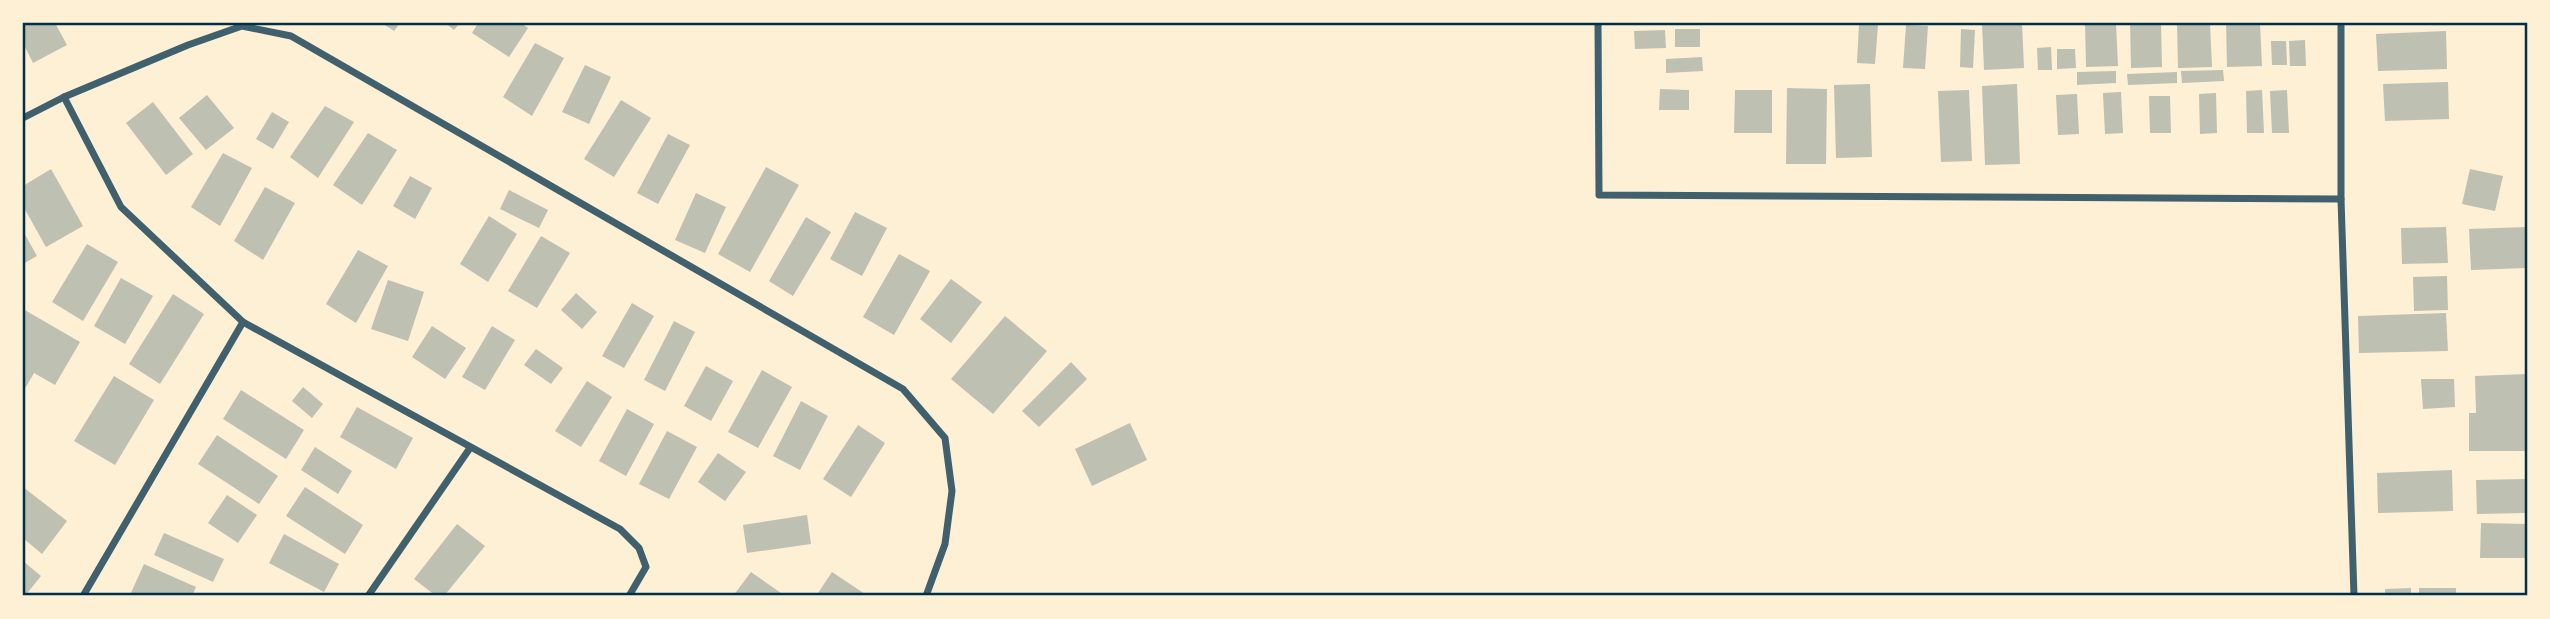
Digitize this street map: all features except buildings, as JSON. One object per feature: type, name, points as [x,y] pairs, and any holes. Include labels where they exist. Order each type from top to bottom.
[{"type":"street","points":[[1598,23],[1599,195],[2341,199]]},
{"type":"street","points":[[2341,23],[2341,199],[2354,596]]},
{"type":"street","points":[[23,118],[64,97],[188,45],[242,26],[291,36],[903,389],[945,438],[952,491],[945,544],[926,596]]},
{"type":"street","points":[[64,97],[121,207],[243,322],[620,528],[639,548],[646,567],[629,596]]},
{"type":"street","points":[[83,596],[243,322]]},
{"type":"street","points":[[368,596],[470,448]]}]
